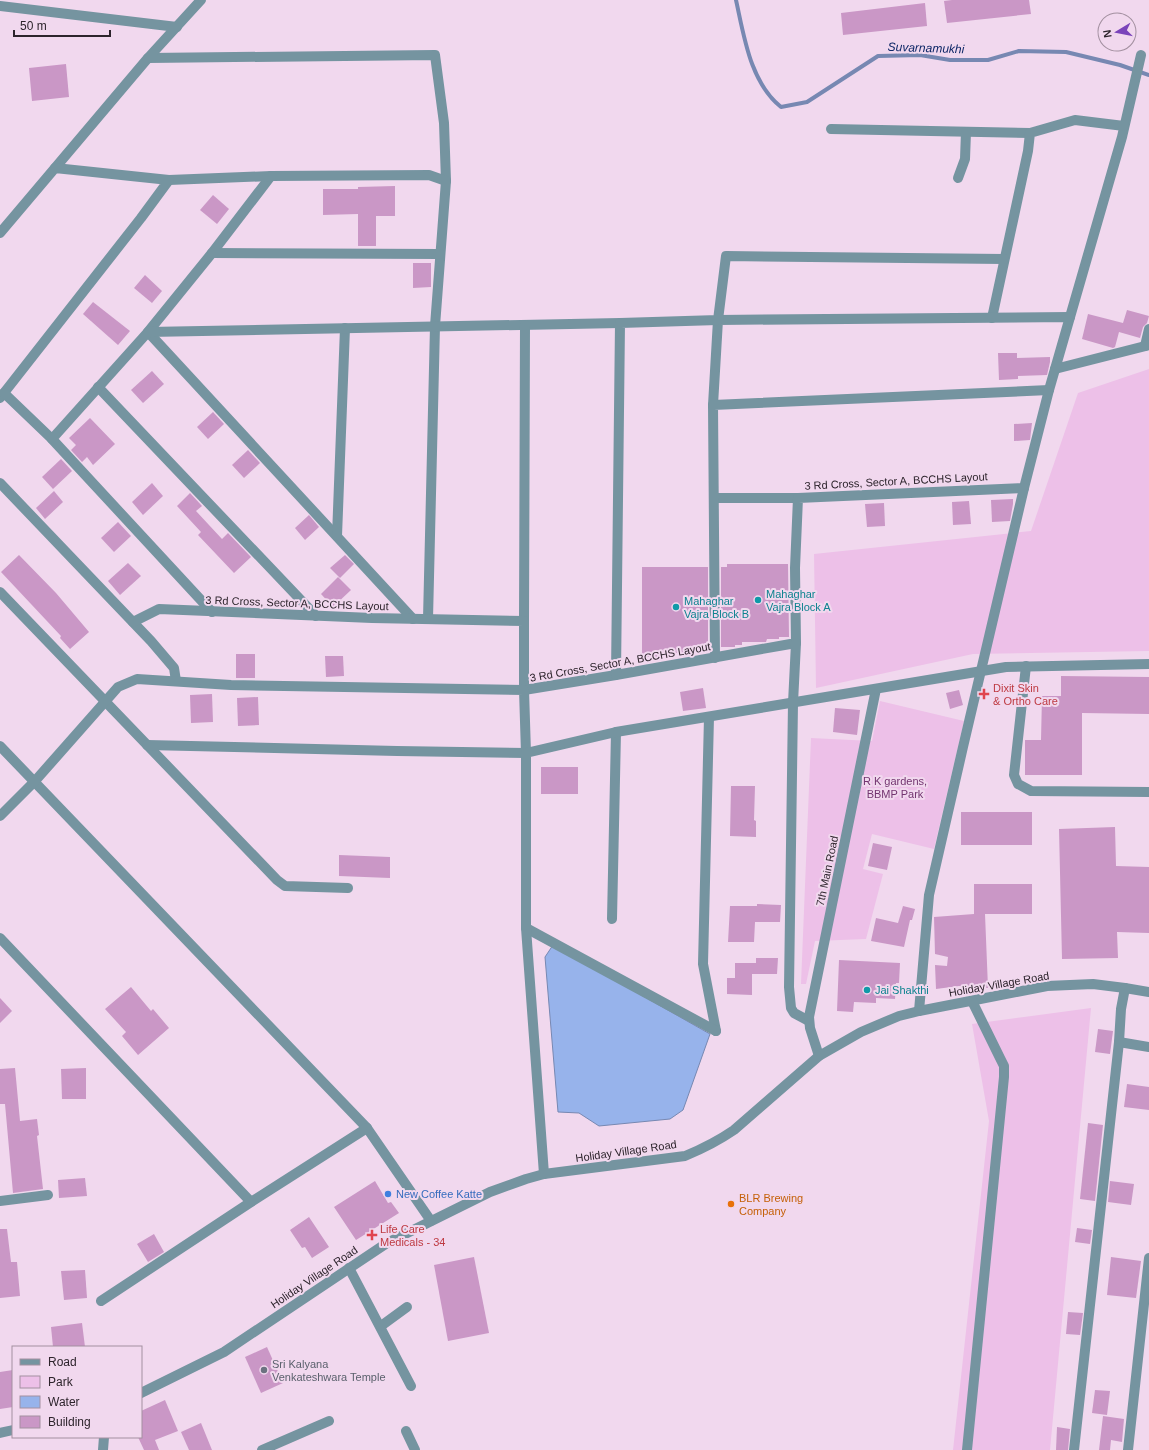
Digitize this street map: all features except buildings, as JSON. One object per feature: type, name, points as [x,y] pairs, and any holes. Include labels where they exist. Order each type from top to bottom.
[{"type":"street","points":[[0,233],[148,58],[201,0]]},
{"type":"street","points":[[0,6],[177,27]]},
{"type":"street","points":[[148,58],[435,55],[444,122],[446,181],[435,326],[428,619]]},
{"type":"street","points":[[919,1011],[929,895],[981,671],[1024,488],[1049,390],[1124,126],[1140,59]]},
{"type":"street","points":[[831,129],[1030,132],[1075,120],[1124,126]]},
{"type":"street","points":[[958,178],[965,159],[966,132]]},
{"type":"street","points":[[992,318],[1028,151],[1030,132]]},
{"type":"street","points":[[55,168],[168,180],[271,176],[429,175],[446,181]]},
{"type":"street","points":[[52,439],[148,332],[212,254],[271,176]]},
{"type":"street","points":[[168,180],[141,218],[2,396],[52,439],[212,612]]},
{"type":"street","points":[[212,254],[440,254]]},
{"type":"street","points":[[715,658],[713,405],[718,320],[726,256],[1004,259]]},
{"type":"street","points":[[148,332],[718,320],[1070,317]]},
{"type":"street","points":[[616,675],[620,323]]},
{"type":"street","points":[[524,621],[525,325]]},
{"type":"street","points":[[337,536],[345,328]]},
{"type":"street","points":[[1055,369],[1147,346],[1149,329]]},
{"type":"street","points":[[148,332],[413,619]]},
{"type":"street","points":[[98,387],[316,616]]},
{"type":"street","points":[[713,405],[1049,390]]},
{"type":"street","points":[[0,483],[133,622],[174,668],[176,682]]},
{"type":"street","name":"3 Rd Cross, Sector A, BCCHS Layout","points":[[133,622],[159,609],[316,616],[524,621],[524,690],[796,644],[795,568],[798,498],[1024,488]]},
{"type":"street","points":[[714,498],[798,498]]},
{"type":"street","points":[[0,592],[277,880],[285,886],[348,888]]},
{"type":"street","points":[[796,644],[793,703],[789,987],[791,1008],[794,1013],[809,1021]]},
{"type":"street","points":[[146,745],[526,753],[616,732],[1006,666],[1149,664]]},
{"type":"street","points":[[1026,666],[1014,775],[1018,784],[1031,791],[1149,792]]},
{"type":"street","points":[[0,816],[35,781],[118,687],[137,679],[231,685],[524,690],[526,753],[526,928],[544,1174]]},
{"type":"street","name":"7th Main Road","points":[[819,1056],[810,1028],[809,1017],[876,689]]},
{"type":"street","points":[[526,928],[716,1031],[703,964],[708,717]]},
{"type":"street","points":[[612,919],[616,732]]},
{"type":"street","points":[[0,746],[367,1128],[431,1221]]},
{"type":"street","points":[[0,938],[251,1202]]},
{"type":"street","name":"Holiday Village Road","points":[[142,1393],[224,1352],[387,1243],[490,1192],[544,1174],[685,1156],[702,1149],[734,1130],[819,1056],[861,1032],[899,1016],[1047,986],[1093,984],[1149,992]]},
{"type":"street","points":[[1074,1450],[1119,1042],[1121,1009],[1125,988]]},
{"type":"street","points":[[967,1450],[1004,1077],[1004,1066],[972,1001]]},
{"type":"street","points":[[1119,1042],[1149,1047]]},
{"type":"street","points":[[101,1301],[251,1202],[367,1128]]},
{"type":"street","points":[[0,1201],[48,1195]]},
{"type":"street","points":[[1128,1450],[1149,1258]]},
{"type":"street","points":[[350,1268],[411,1386]]},
{"type":"street","points":[[380,1326],[407,1307]]},
{"type":"street","points":[[262,1450],[329,1421]]},
{"type":"street","points":[[0,1433],[12,1430]]},
{"type":"street","points":[[406,1431],[413,1449]]},
{"type":"street","points":[[103,1450],[104,1438]]},
{"type":"green space","points":[[1149,369],[1149,651],[973,654],[816,688],[814,554],[1031,531],[1078,393]]},
{"type":"green space","name":"R K gardens, BBMP Park","points":[[880,701],[964,721],[934,849],[872,834],[863,869],[883,874],[866,939],[815,941],[806,984],[801,984],[811,738],[872,741]]},
{"type":"green space","points":[[1091,1008],[1050,1450],[953,1450],[989,1121],[972,1024]]},
{"type":"water","points":[[553,945],[710,1034],[683,1110],[670,1119],[599,1126],[579,1113],[558,1112],[545,957]]},
{"type":"waterway","name":"Suvarnamukhi","points":[[736,0],[746,43],[755,72],[770,97],[781,107],[807,102],[878,56],[920,55],[950,60],[988,60],[1019,51],[1066,52],[1120,65],[1149,75]]},
{"type":"place","name":"Mahaghar Vajra Block A","points":[[758,600]]},
{"type":"place","name":"Mahaghar Vajra Block B","points":[[676,607]]},
{"type":"place","name":"Dixit Skin & Ortho Care","points":[[984,694]]},
{"type":"place","name":"Jai Shakthi","points":[[867,990]]},
{"type":"place","name":"New Coffee Katte","points":[[388,1194]]},
{"type":"place","name":"BLR Brewing Company","points":[[731,1204]]},
{"type":"place","name":"Life Care Medicals - 34","points":[[372,1235]]},
{"type":"place","name":"Sri Kalyana Venkateshwara Temple","points":[[264,1370]]}]
